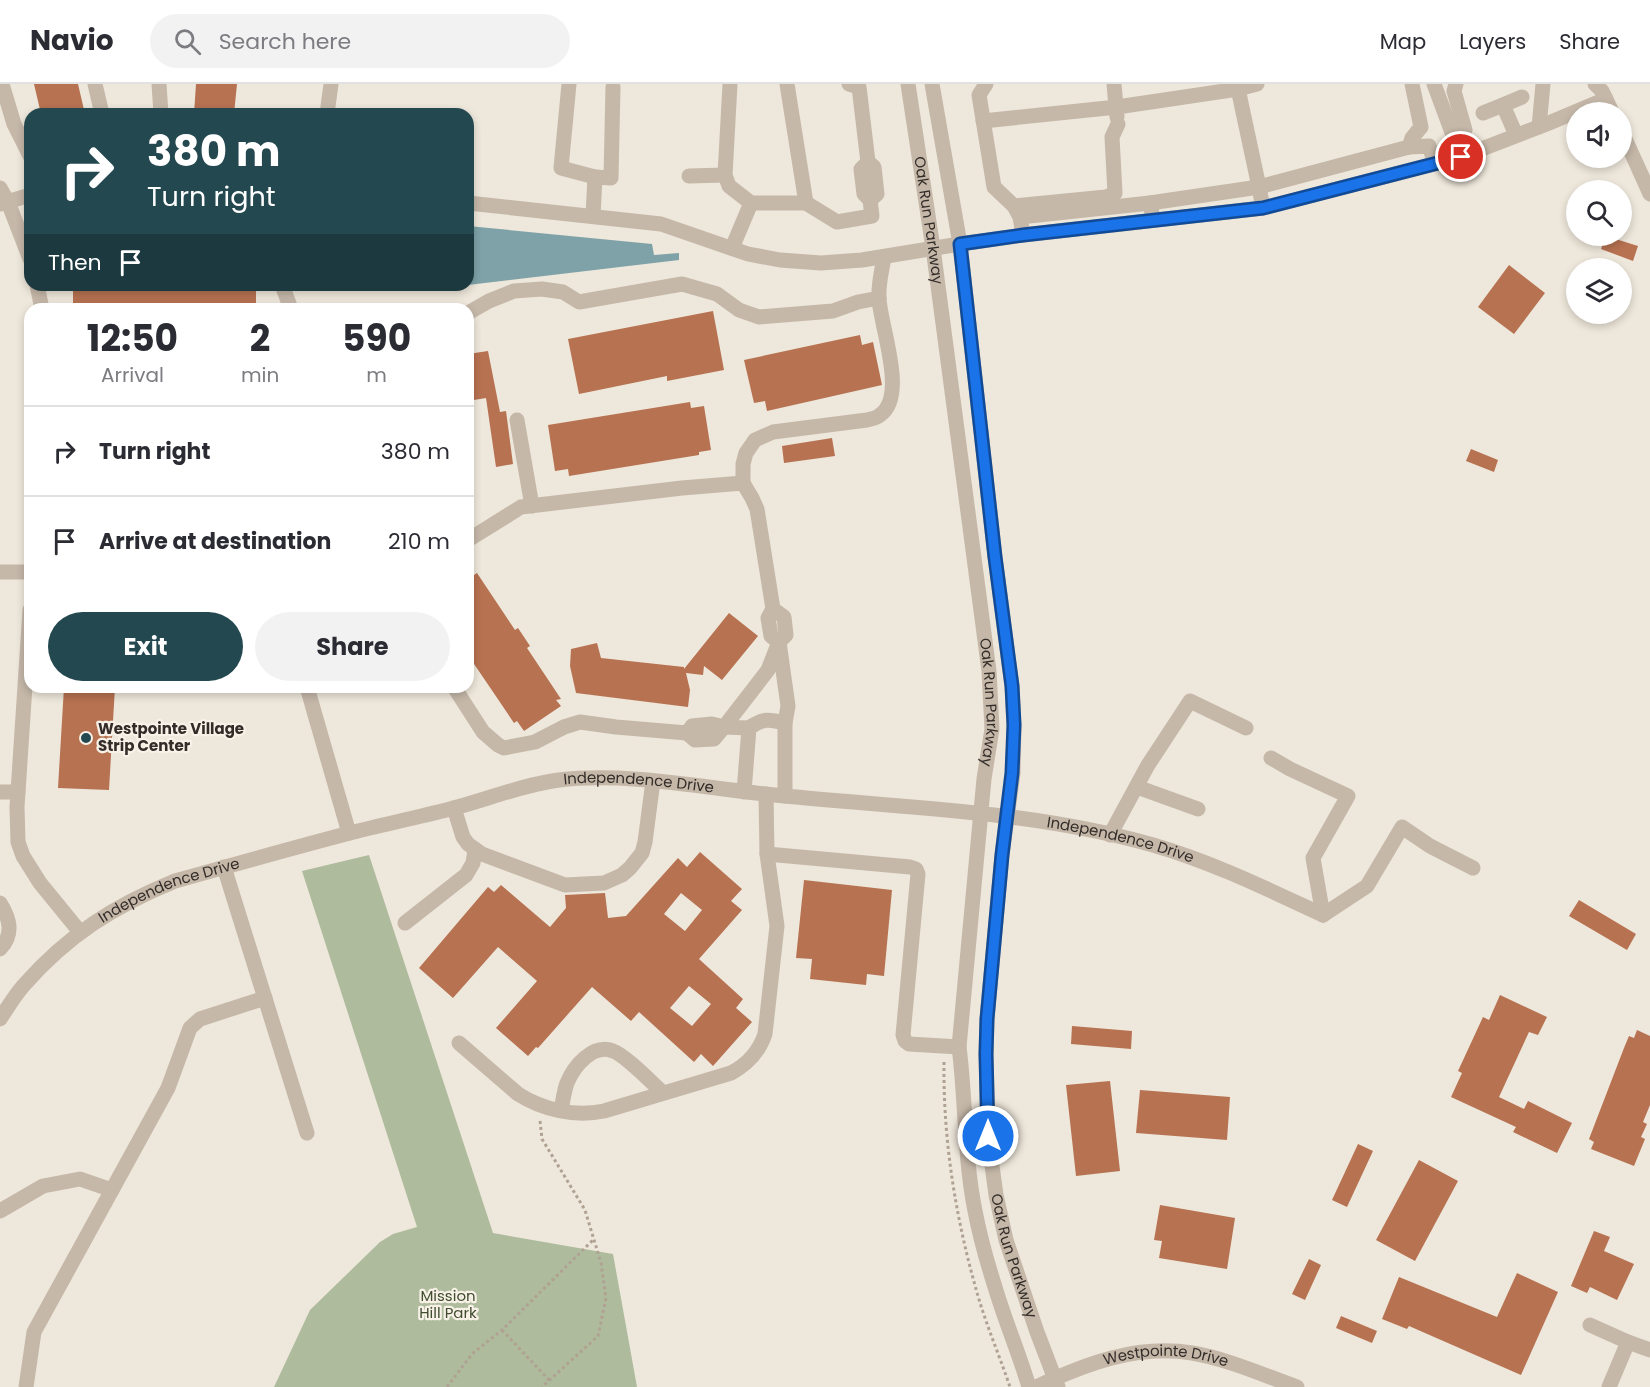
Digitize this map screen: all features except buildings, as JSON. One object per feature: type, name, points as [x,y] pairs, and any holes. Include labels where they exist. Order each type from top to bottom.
[{"type":"street","points":[[2,84],[14,124],[24,144]]},
{"type":"street","points":[[95,84],[101,108]]},
{"type":"street","points":[[159,84],[161,108]]},
{"type":"street","points":[[328,108],[331,84]]},
{"type":"street","points":[[568,84],[561,168],[596,177],[611,178],[613,87]]},
{"type":"street","points":[[730,84],[725,175],[729,186],[751,203],[806,203],[837,222],[872,216],[870,200],[864,194],[861,169],[868,162],[859,87],[849,84]]},
{"type":"street","points":[[787,84],[806,203]]},
{"type":"street","name":"Oak Run Parkway","points":[[908,84],[933,248],[989,671],[992,729],[984,779],[959,1047],[969,1171],[984,1248],[1029,1387]]},
{"type":"street","name":"Oak Run Parkway","points":[[932,84],[960,244],[995,557],[1012,686],[1014,725],[1012,773],[987,1019],[988,1136],[996,1195],[1006,1240],[1056,1383]]},
{"type":"street","points":[[986,84],[979,95],[994,187],[1017,212],[1023,235]]},
{"type":"street","points":[[1114,84],[1126,206]]},
{"type":"street","points":[[983,121],[1117,107],[1257,84]]},
{"type":"street","points":[[1409,147],[1412,138],[1421,127],[1412,84]]},
{"type":"street","points":[[1434,84],[1461,157]]},
{"type":"street","points":[[1454,140],[1466,130],[1454,91],[1456,84]]},
{"type":"street","points":[[1539,127],[1543,84]]},
{"type":"street","points":[[1237,87],[1263,208]]},
{"type":"street","points":[[474,204],[661,224],[748,254],[821,263],[842,262],[1023,235],[1263,208],[1461,157],[1539,127],[1604,94]]},
{"type":"street","points":[[1483,113],[1522,98]]},
{"type":"street","points":[[1503,105],[1516,135]]},
{"type":"street","points":[[1017,212],[1106,197],[1115,193],[1112,137],[1118,124]]},
{"type":"street","points":[[1017,212],[1126,206],[1259,188],[1409,147],[1428,147],[1435,163]]},
{"type":"street","points":[[1632,154],[1650,194]]},
{"type":"street","points":[[689,176],[725,175]]},
{"type":"street","points":[[593,216],[596,177]]},
{"type":"street","points":[[0,188],[4,203],[24,246]]},
{"type":"street","points":[[4,203],[24,197]]},
{"type":"street","points":[[732,248],[751,203]]},
{"type":"street","points":[[1150,203],[1153,221]]},
{"type":"street","points":[[785,796],[785,723],[788,706],[779,642],[771,636],[768,618],[773,609],[757,509],[743,483],[743,464],[746,453],[756,440],[773,432],[867,420],[881,415],[887,407],[892,393],[892,372],[879,298],[884,256]]},
{"type":"street","points":[[474,310],[514,291],[563,292],[579,302],[682,284],[717,294],[739,310],[759,317],[833,311],[858,302],[879,298]]},
{"type":"street","points":[[517,420],[532,506]]},
{"type":"street","points":[[474,536],[521,507],[743,483]]},
{"type":"street","points":[[0,572],[24,573]]},
{"type":"street","points":[[724,727],[768,670],[779,642]]},
{"type":"street","points":[[25,693],[16,814],[18,842],[23,856],[40,883],[80,932]]},
{"type":"street","points":[[309,693],[349,833]]},
{"type":"street","points":[[458,693],[483,732],[504,748],[535,742],[564,727],[580,722],[687,733],[692,726],[712,724],[748,728],[759,720],[771,719],[785,723]]},
{"type":"street","points":[[1110,835],[1148,765],[1190,700],[1246,728]]},
{"type":"street","points":[[744,792],[748,728]]},
{"type":"street","points":[[1271,758],[1348,796],[1313,858],[1323,915],[1367,886],[1402,827],[1430,846],[1473,868]]},
{"type":"street","name":"Independence Drive","points":[[0,1018],[22,987],[57,951],[105,915],[151,891],[224,867],[349,833],[454,808],[539,783],[596,777],[1008,816],[1110,835],[1150,844],[1197,859],[1323,915]]},
{"type":"street","points":[[454,808],[463,837],[475,850],[491,858],[565,885],[604,883],[622,875],[642,853],[653,782]]},
{"type":"street","points":[[1137,787],[1198,809]]},
{"type":"street","points":[[0,792],[18,792]]},
{"type":"street","points":[[459,1043],[518,1094],[537,1105],[584,1114],[731,1073],[749,1062],[762,1044],[767,1023],[777,926],[767,854],[766,794]]},
{"type":"street","points":[[405,923],[466,875],[473,863],[475,850]]},
{"type":"street","points":[[767,854],[916,869],[918,873],[903,1035],[909,1044],[959,1047]]},
{"type":"street","points":[[224,867],[307,1133]]},
{"type":"street","points":[[0,903],[7,916],[10,933],[0,949]]},
{"type":"street","points":[[26,1387],[34,1332],[168,1088],[190,1028],[200,1020],[265,998]]},
{"type":"street","points":[[561,1110],[566,1084],[573,1070],[587,1056],[605,1049],[614,1051],[622,1057],[663,1093]]},
{"type":"street","points":[[0,1211],[43,1185],[80,1179],[112,1190]]},
{"type":"street","points":[[1590,1325],[1650,1350]]},
{"type":"street","points":[[1609,1387],[1628,1342]]},
{"type":"street","name":"Westpointe Drive","points":[[1036,1387],[1056,1383],[1093,1363],[1128,1354],[1174,1351],[1211,1358],[1297,1387]]},
{"type":"path","points":[[537,1105],[542,1139],[585,1210],[601,1263],[606,1298],[598,1336],[542,1387]]},
{"type":"path","points":[[447,1387],[471,1354],[502,1330],[594,1239]]},
{"type":"path","points":[[502,1330],[549,1380]]},
{"type":"path","points":[[1004,1370],[1010,1387]]},
{"type":"green space","name":"Mission Hill Park","points":[[369,855],[493,1233],[613,1254],[637,1387],[274,1387],[310,1310],[380,1242],[393,1234],[417,1227],[302,871]]},
{"type":"water","points":[[474,227],[652,244],[654,255],[679,253],[679,260],[474,284]]},
{"type":"place","name":"Westpointe Village Strip Center","points":[[86,738]]},
{"type":"route","points":[[988,1136],[987,1019],[1012,773],[1014,725],[1012,686],[995,557],[960,244],[1263,208],[1461,157]]}]
